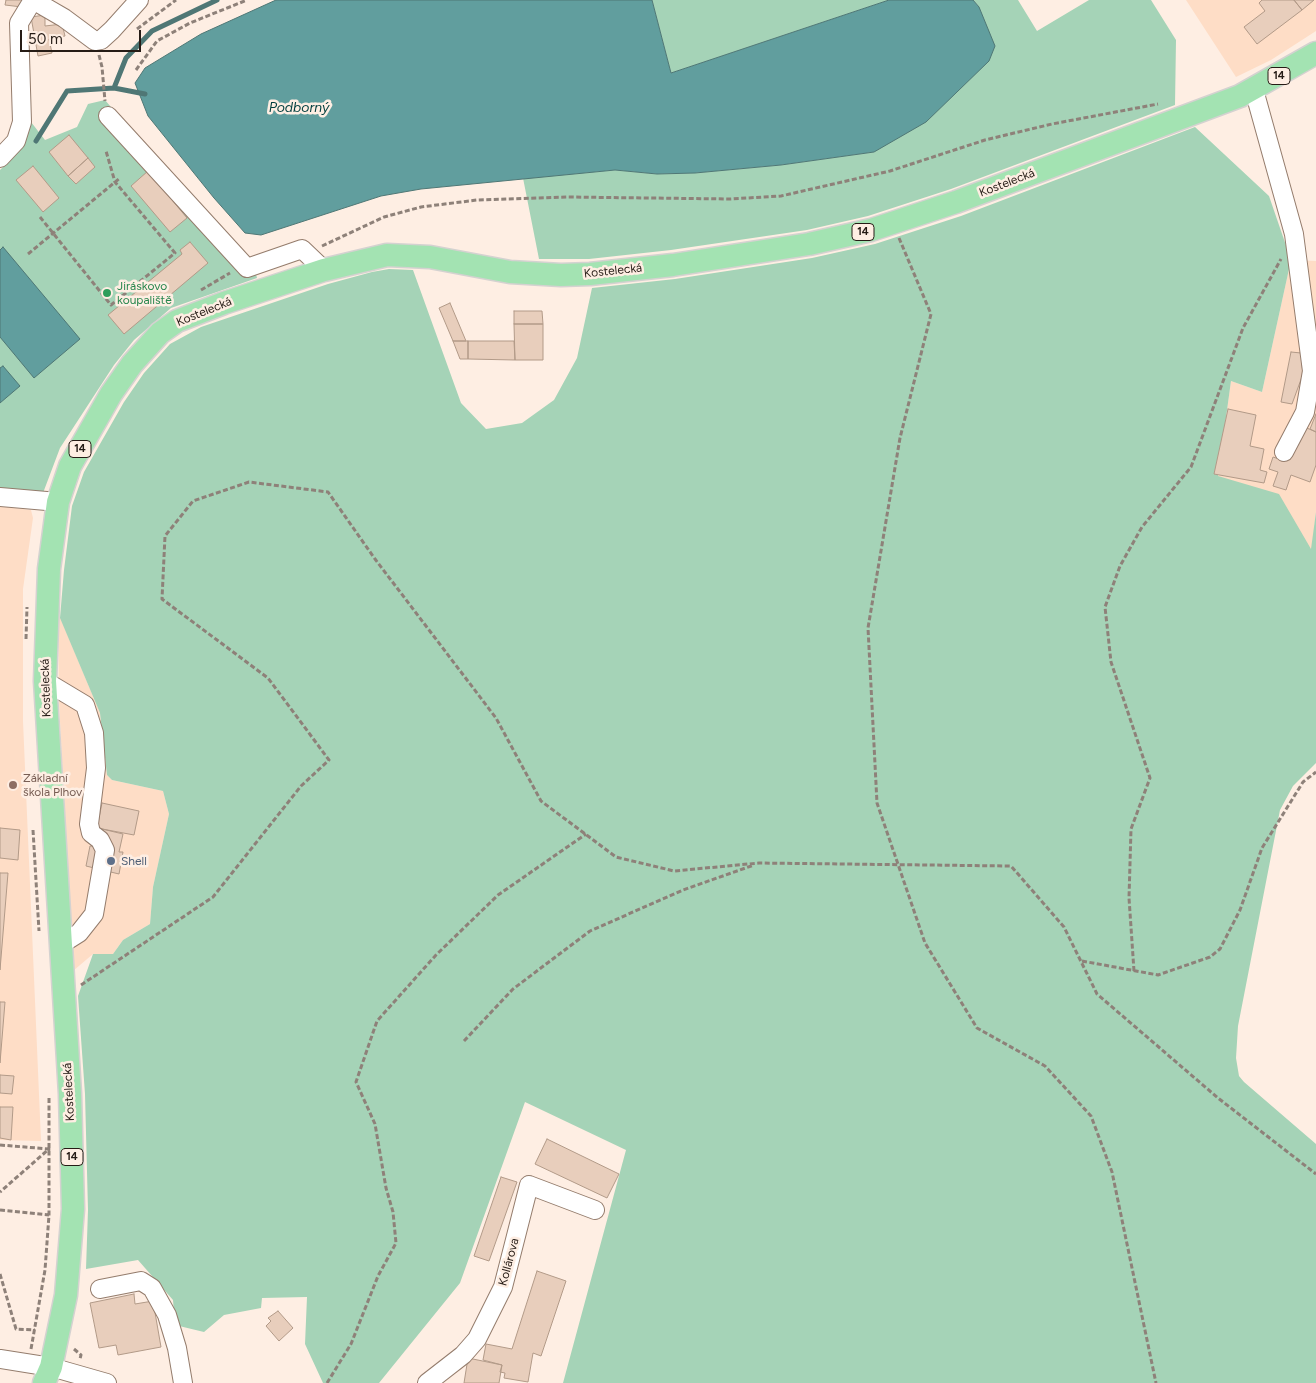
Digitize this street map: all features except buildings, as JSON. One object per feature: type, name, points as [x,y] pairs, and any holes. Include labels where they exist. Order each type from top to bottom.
[{"type":"main road","name":"14","points":[[1247,93],[1316,53]]},
{"type":"main road","name":"Kostelecká","points":[[48,1375],[66,1296],[73,1209],[70,1094],[45,680],[49,569],[58,502],[70,466],[107,401],[132,364],[160,333],[177,321],[195,313],[324,270],[369,258],[401,254],[510,272],[561,275],[590,274],[673,264],[809,244],[892,224],[1247,93]]},
{"type":"street","points":[[0,158],[16,141],[22,122],[19,24],[33,0],[64,18],[95,41],[101,40],[112,30],[139,0]]},
{"type":"street","points":[[1247,93],[1294,234],[1312,371],[1305,412],[1284,452]]},
{"type":"street","points":[[108,116],[247,268],[302,249],[324,270]]},
{"type":"street","points":[[0,497],[58,502]]},
{"type":"street","points":[[45,680],[84,705],[94,733],[96,768],[89,824],[91,833],[100,840],[105,850],[94,914],[79,933],[60,945]]},
{"type":"street","name":"Kollárova","points":[[427,1383],[463,1355],[477,1338],[503,1288],[528,1184],[595,1210]]},
{"type":"street","points":[[100,1289],[141,1281],[152,1288],[167,1315],[177,1348],[183,1383]]},
{"type":"street","points":[[0,1359],[48,1375],[107,1383]]},
{"type":"path","points":[[136,70],[157,41],[190,23],[247,0]]},
{"type":"path","points":[[102,67],[104,96],[108,116]]},
{"type":"path","points":[[306,252],[340,239],[384,217],[440,204],[477,200],[568,197],[730,199],[780,196],[890,172],[985,140],[1052,124],[1166,103]]},
{"type":"path","points":[[40,217],[111,305],[176,253],[115,182],[106,151]]},
{"type":"path","points":[[28,254],[120,178]]},
{"type":"path","points":[[892,224],[931,314],[900,438],[868,628],[877,804],[925,943],[977,1028],[1044,1066],[1091,1116],[1112,1172],[1156,1383]]},
{"type":"path","points":[[1134,971],[1129,898],[1131,829],[1150,778],[1111,662],[1105,607],[1120,566],[1142,527],[1191,467],[1244,328],[1294,234]]},
{"type":"path","points":[[198,292],[230,273],[247,268]]},
{"type":"path","points":[[64,997],[213,897],[300,786],[329,760],[268,678],[162,599],[165,536],[194,501],[249,482],[328,492],[374,559],[496,718],[541,801],[616,857],[674,871],[759,863],[1012,866],[1064,926],[1097,994],[1218,1098],[1316,1174]]},
{"type":"path","points":[[26,643],[27,603]]},
{"type":"path","points":[[1081,961],[1158,975],[1210,957],[1220,949],[1240,910],[1262,848],[1303,782],[1316,772]]},
{"type":"path","points":[[33,824],[39,932]]},
{"type":"path","points":[[328,1383],[351,1344],[378,1276],[396,1243],[375,1124],[356,1082],[377,1021],[436,955],[498,895],[586,834]]},
{"type":"path","points":[[464,1041],[513,989],[590,931],[683,890],[759,863]]},
{"type":"path","points":[[31,1351],[45,1270],[49,1214],[49,1091]]},
{"type":"path","points":[[0,1146],[48,1149]]},
{"type":"path","points":[[0,1192],[48,1149]]},
{"type":"path","points":[[0,1210],[49,1214]]},
{"type":"shaded area","points":[[1186,0],[1316,0],[1316,31],[1271,60],[1236,77]]},
{"type":"shaded area","points":[[1291,260],[1316,261],[1316,512],[1312,550],[1218,476],[1231,381],[1262,392]]},
{"type":"shaded area","name":"Základní škola Plhov","points":[[0,506],[31,510],[33,518],[23,589],[23,721],[41,1141],[0,1140]]},
{"type":"shaded area","points":[[58,612],[100,713],[107,775],[112,780],[163,791],[169,814],[153,887],[150,924],[123,940],[113,954],[93,954],[73,971],[59,702]]},
{"type":"green space","points":[[652,0],[889,0],[671,73]]},
{"type":"green space","points":[[973,0],[1018,0],[1037,31],[1089,0],[1151,0],[1176,40],[1175,105],[951,189],[868,216],[807,230],[671,250],[589,259],[539,259],[523,178],[615,170],[657,174],[695,173],[781,165],[874,152],[979,7]]},
{"type":"green space","name":"Jiráskovo koupaliště","points":[[105,100],[185,194],[253,263],[257,278],[171,308],[134,340],[114,365],[60,448],[43,493],[0,488],[0,170],[18,152],[31,122],[45,140],[77,127],[88,104]]},
{"type":"green space","points":[[1195,127],[1269,196],[1291,260],[1262,392],[1231,381],[1218,476],[1279,494],[1311,549],[1316,512],[1316,763],[1293,786],[1280,810],[1238,1026],[1236,1058],[1239,1076],[1244,1082],[1316,1144],[1316,1383],[563,1383],[626,1150],[525,1102],[460,1283],[379,1383],[323,1383],[305,1344],[307,1297],[262,1298],[261,1308],[224,1315],[204,1332],[175,1325],[173,1300],[138,1260],[86,1269],[88,1210],[85,1094],[78,996],[93,954],[113,954],[123,940],[150,924],[153,887],[169,814],[163,791],[112,780],[107,775],[100,713],[60,618],[64,570],[72,506],[84,472],[124,402],[144,373],[170,344],[201,327],[328,284],[389,269],[413,270],[461,403],[486,429],[522,423],[554,400],[577,358],[592,288],[675,279],[812,258],[875,244],[961,216]]},
{"type":"water","name":"Podborný","points":[[276,0],[652,0],[671,73],[889,0],[973,0],[979,7],[995,46],[989,61],[926,122],[874,152],[781,165],[695,173],[657,174],[615,170],[421,189],[381,196],[261,235],[245,233],[214,198],[148,116],[135,83],[145,68],[201,34]]},
{"type":"water","points":[[3,247],[80,339],[34,378],[0,337],[0,250]]},
{"type":"water","points":[[3,366],[20,386],[0,403],[0,368]]},
{"type":"waterway","points":[[114,88],[126,58],[152,31],[217,0]]},
{"type":"waterway","points":[[36,141],[67,91],[114,88],[145,94]]},
{"type":"place","name":"Jiráskovo koupaliště","points":[[107,293]]},
{"type":"place","name":"Základní škola Plhov","points":[[13,785]]},
{"type":"place","name":"Shell","points":[[111,861]]}]
